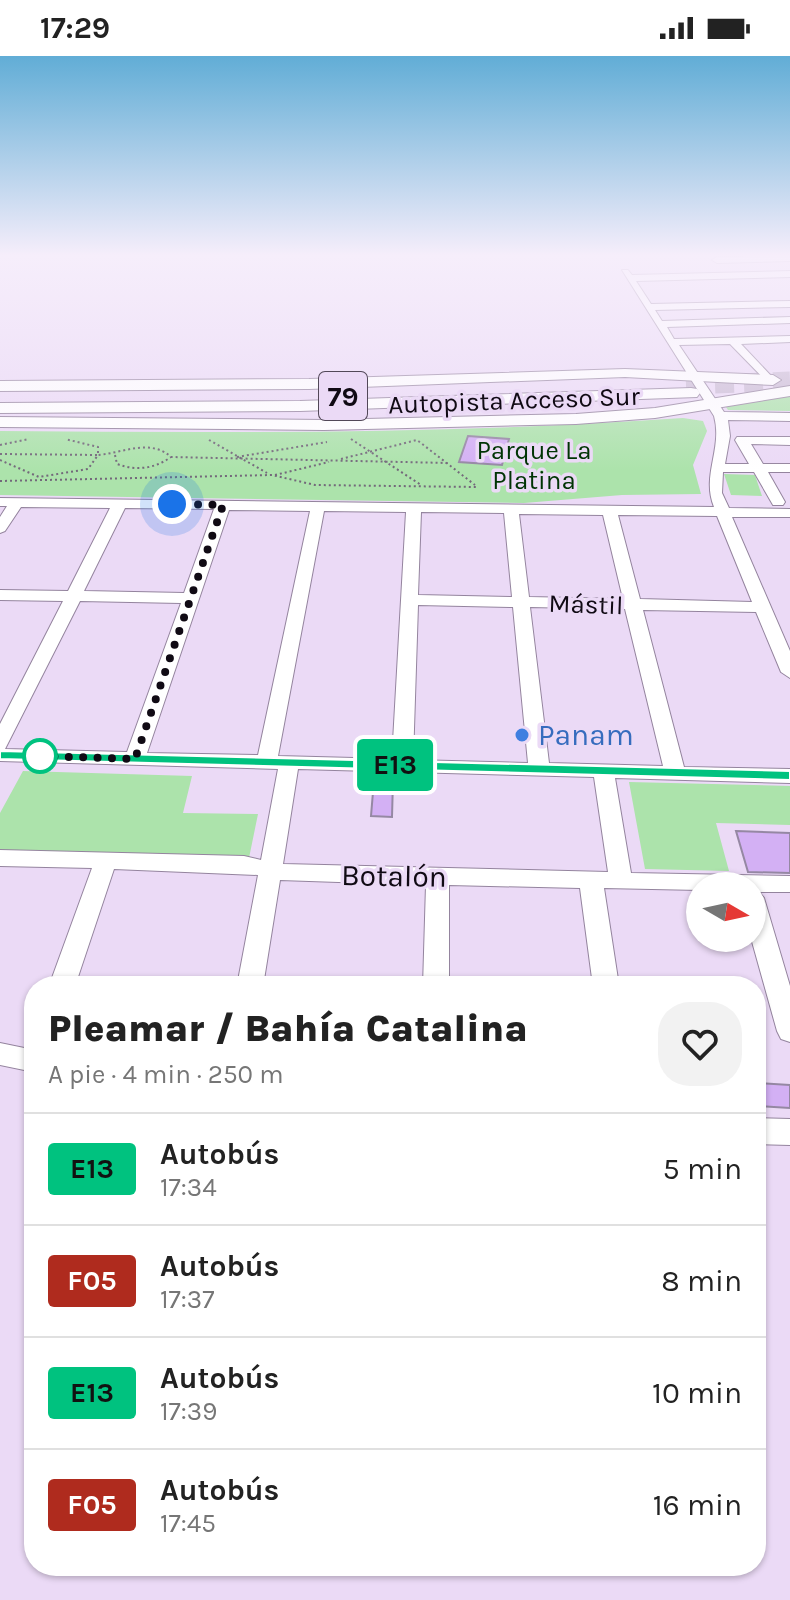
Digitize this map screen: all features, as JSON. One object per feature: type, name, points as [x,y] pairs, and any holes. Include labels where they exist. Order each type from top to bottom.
[{"type":"highway","name":"Autopista Acceso Sur","points":[[0,399],[300,397],[691,385]]},
{"type":"highway","name":"Autopista Acceso Sur","points":[[0,408],[442,403],[691,385]]},
{"type":"highway","points":[[90,408],[190,417],[479,414],[576,419]]},
{"type":"main road","points":[[0,386],[352,383],[608,373],[691,385],[790,380]]},
{"type":"main road","points":[[0,422],[313,425],[576,419],[717,410],[790,391]]},
{"type":"street","points":[[662,327],[673,342],[691,385],[717,410],[725,434],[714,485],[763,607],[782,635],[790,672]]},
{"type":"street","points":[[673,342],[789,340]]},
{"type":"street","points":[[733,341],[769,380]]},
{"type":"street","points":[[717,410],[790,417]]},
{"type":"street","points":[[784,502],[757,468],[742,440],[790,441]]},
{"type":"street","points":[[716,468],[790,468]]},
{"type":"street","points":[[540,509],[630,500],[790,513]]},
{"type":"street","points":[[0,502],[609,510],[784,502]]},
{"type":"street","points":[[0,528],[17,502]]},
{"type":"street","points":[[120,503],[74,596],[2,757],[790,776]]},
{"type":"street","points":[[135,759],[223,505]]},
{"type":"street","points":[[252,976],[270,869],[278,762],[318,506]]},
{"type":"street","points":[[402,766],[414,507]]},
{"type":"street","points":[[511,509],[539,769]]},
{"type":"street","points":[[609,510],[675,773]]},
{"type":"street","points":[[0,595],[191,598]]},
{"type":"street","name":"Mástil","points":[[410,600],[763,607]]},
{"type":"street","points":[[603,771],[621,881]]},
{"type":"street","name":"Botalón","points":[[0,858],[244,864],[291,874],[686,885]]},
{"type":"street","points":[[65,976],[106,860]]},
{"type":"street","points":[[436,976],[438,877]]},
{"type":"street","points":[[591,880],[605,976]]},
{"type":"street","name":"Botalón","points":[[766,887],[790,884]]},
{"type":"street","points":[[766,946],[790,1031]]},
{"type":"street","points":[[0,1054],[24,1059]]},
{"type":"street","points":[[766,1131],[790,1132]]},
{"type":"path","points":[[0,445],[36,438]]},
{"type":"path","points":[[0,460],[40,479],[88,469],[98,455],[98,447],[61,438]]},
{"type":"path","points":[[350,438],[423,486]]},
{"type":"path","points":[[0,481],[272,475],[417,440],[476,487],[315,485],[272,475],[209,440]]},
{"type":"path","points":[[237,458],[335,440]]},
{"type":"path","points":[[0,454],[115,455],[144,447],[163,449],[171,457]]},
{"type":"path","points":[[115,455],[117,464],[133,468],[155,466],[171,457],[448,463]]},
{"type":"green space","points":[[790,395],[790,411],[728,410],[724,404]]},
{"type":"green space","name":"Parque La Platina","points":[[683,418],[703,421],[707,431],[693,465],[701,494],[622,495],[524,503],[0,495],[0,431],[427,430]]},
{"type":"green space","points":[[724,474],[755,475],[762,496],[731,495]]},
{"type":"green space","points":[[23,771],[192,776],[183,813],[258,814],[249,858],[0,852],[0,813]]},
{"type":"green space","points":[[629,782],[790,786],[790,825],[716,823],[729,871],[645,869]]},
{"type":"building","points":[[468,436],[509,439],[502,465],[459,462]]},
{"type":"building","points":[[374,780],[393,780],[392,817],[371,816]]},
{"type":"building","points":[[736,831],[790,833],[790,873],[748,872]]},
{"type":"building","points":[[766,1084],[790,1085],[790,1108],[766,1107]]},
{"type":"tunnel","points":[[686,385],[790,381]]},
{"type":"bus line","name":"E13","points":[[0,755],[790,776]]},
{"type":"place","name":"Panam","points":[[522,735]]},
{"type":"route","points":[[40,756],[135,759],[223,505],[172,504]]}]
